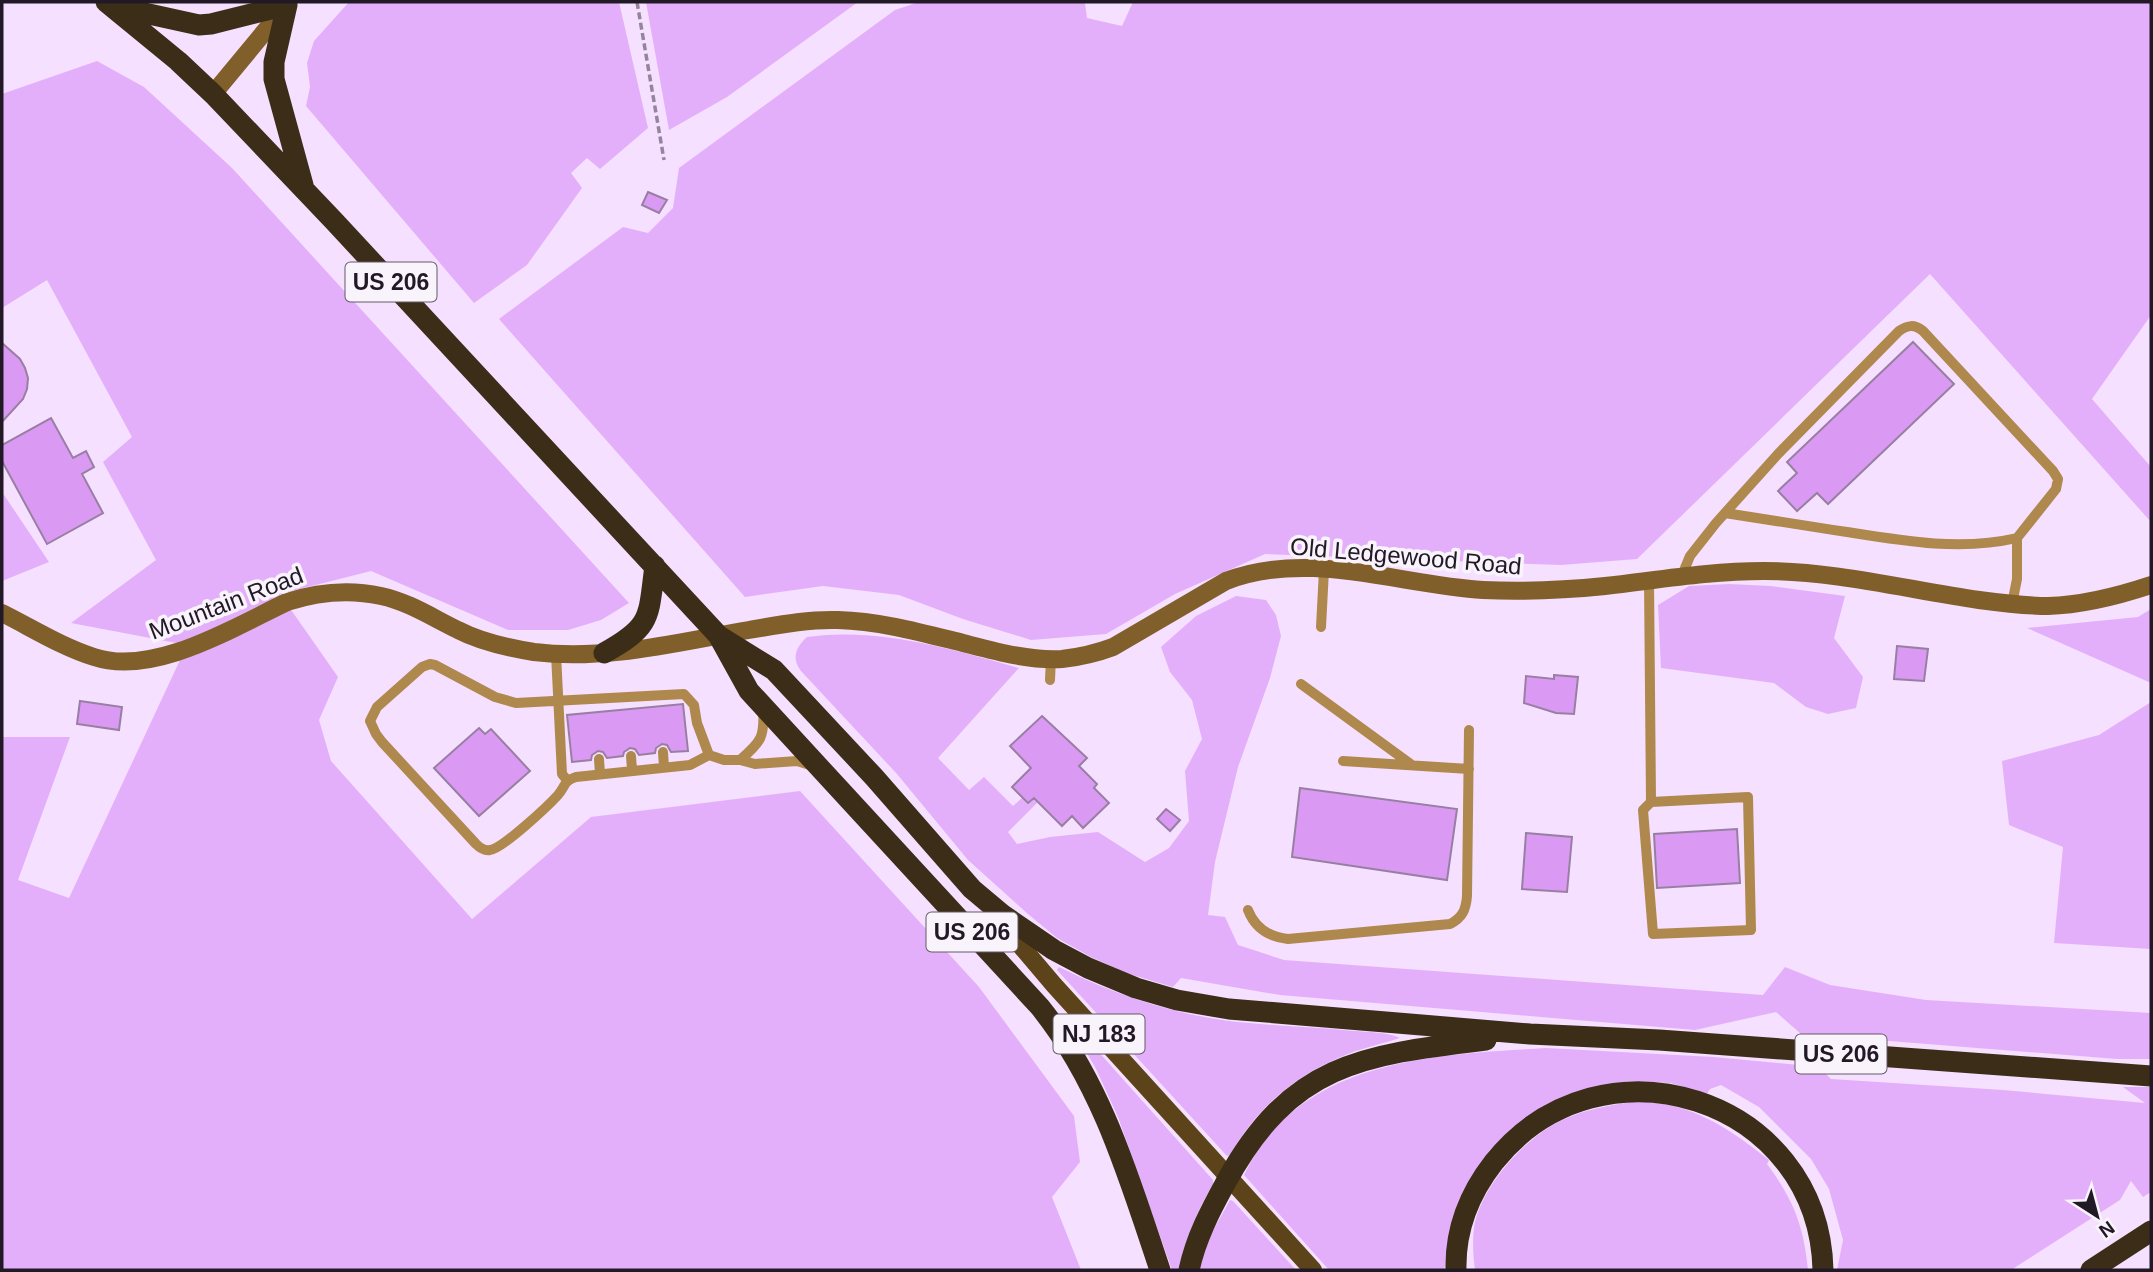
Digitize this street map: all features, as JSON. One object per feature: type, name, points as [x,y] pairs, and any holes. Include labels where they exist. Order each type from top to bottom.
[{"type":"highway","points":[[109,4],[199,25],[288,3],[274,62],[274,79],[276,95],[304,188]]},
{"type":"highway","name":"US 206","points":[[109,4],[213,94],[304,188],[655,566],[718,635],[749,691],[1040,1007],[1083,1070],[1109,1125],[1160,1270]]},
{"type":"highway","points":[[604,653],[633,635],[646,620],[655,566]]},
{"type":"highway","name":"US 206","points":[[718,635],[774,670],[972,889],[1023,931],[1061,954],[1136,988],[1177,1000],[1229,1009],[1530,1034],[1673,1041],[2151,1076]]},
{"type":"highway","points":[[1189,1270],[1205,1220],[1229,1177],[1269,1118],[1293,1096],[1328,1074],[1364,1060],[1406,1050],[1530,1034]]},
{"type":"highway","points":[[1456,1270],[1455,1252],[1460,1226],[1469,1202],[1503,1152],[1528,1129],[1561,1108],[1607,1094],[1633,1091],[1684,1096],[1709,1105],[1740,1120],[1771,1144],[1795,1175],[1807,1198],[1819,1227],[1824,1270]]},
{"type":"highway","points":[[2091,1270],[2151,1231]]},
{"type":"main road","name":"NJ 183","points":[[972,889],[1055,985],[1313,1270]]},
{"type":"street","points":[[213,94],[288,3]]},
{"type":"street","name":"Old Ledgewood Road","points":[[718,635],[779,625],[838,620],[925,633],[1010,654],[1061,659],[1093,654],[1114,647],[1210,589],[1243,575],[1278,570],[1360,572],[1438,586],[1532,591],[1754,571],[1805,574],[2012,604],[2047,606],[2123,595],[2151,584]]},
{"type":"street","name":"Mountain Road","points":[[2,613],[66,646],[96,658],[125,662],[158,658],[192,647],[295,599],[320,593],[349,592],[383,597],[414,607],[458,631],[484,640],[556,654],[604,653],[718,635]]},
{"type":"lane","points":[[1686,576],[1685,568],[1690,556],[1778,454],[1899,331],[1914,326],[1923,331],[2056,475],[2058,486],[2017,538],[2017,579],[2012,604]]},
{"type":"lane","points":[[1725,513],[1911,542],[1951,544],[1998,542],[2017,538]]},
{"type":"lane","points":[[1321,626],[1324,570]]},
{"type":"lane","points":[[1649,580],[1651,802],[1643,810],[1653,934],[1751,930],[1748,797],[1651,802]]},
{"type":"lane","points":[[556,654],[562,774],[567,780]]},
{"type":"lane","points":[[1050,680],[1051,658]]},
{"type":"lane","points":[[709,755],[690,765],[580,776],[567,780],[558,795],[504,843],[494,850],[485,850],[476,845],[396,757],[376,734],[370,721],[377,707],[430,664],[510,702],[558,702],[680,692],[691,700],[709,755],[724,761],[740,760],[755,764],[804,762],[826,774]]},
{"type":"lane","points":[[1301,684],[1412,765]]},
{"type":"lane","points":[[658,694],[659,706]]},
{"type":"lane","points":[[627,696],[628,710]]},
{"type":"lane","points":[[593,699],[594,713]]},
{"type":"lane","points":[[740,760],[756,746],[763,735],[763,706]]},
{"type":"lane","points":[[1248,910],[1262,930],[1288,939],[1450,923],[1457,920],[1465,910],[1467,896],[1469,730]]},
{"type":"lane","points":[[663,752],[664,767]]},
{"type":"lane","points":[[631,755],[632,770]]},
{"type":"lane","points":[[599,759],[600,774]]},
{"type":"lane","points":[[1343,761],[1469,769]]},
{"type":"path","points":[[637,2],[664,160]]},
{"type":"shaded area","points":[[349,2],[619,2],[648,128],[600,169],[587,158],[571,173],[582,188],[527,265],[474,303],[306,106],[310,87],[307,63],[314,41]]},
{"type":"shaded area","points":[[646,2],[858,2],[727,97],[669,130]]},
{"type":"shaded area","points":[[919,2],[1085,3],[1087,18],[1122,26],[1133,2],[2151,2],[2151,315],[2092,399],[2151,467],[2151,522],[1930,274],[1637,559],[1561,565],[1265,554],[1175,594],[1106,634],[1031,640],[899,595],[823,586],[745,597],[499,319],[623,227],[648,233],[673,208],[679,168],[895,10]]},
{"type":"shaded area","points":[[97,61],[144,87],[232,168],[629,603],[601,620],[568,630],[508,630],[371,571],[280,594],[338,677],[319,720],[331,761],[472,919],[591,817],[800,791],[979,987],[1074,1116],[1080,1162],[1052,1197],[1081,1270],[2,1270],[2,737],[70,737],[18,880],[69,898],[187,645],[71,623],[156,560],[103,462],[132,437],[47,280],[2,308],[2,94]]},
{"type":"shaded area","points":[[2,492],[49,562],[2,581]]},
{"type":"shaded area","points":[[1689,586],[1771,586],[1845,596],[1834,638],[1863,677],[1856,708],[1828,714],[1806,707],[1774,683],[1661,668],[1658,605]]},
{"type":"shaded area","points":[[1236,596],[1266,600],[1276,615],[1281,636],[1270,678],[1238,767],[1215,862],[1208,915],[1225,917],[1238,945],[1284,960],[1763,995],[1785,967],[1830,985],[1926,1000],[2151,1013],[2151,1059],[2117,1059],[1801,1034],[1776,1012],[1695,1030],[1280,995],[1181,978],[1173,987],[1126,973],[1091,957],[1057,938],[1028,914],[968,860],[897,774],[801,671],[796,662],[798,649],[807,637],[861,635],[914,642],[1019,668],[938,758],[969,790],[984,777],[1013,806],[1022,798],[1029,803],[1048,785],[1051,789],[1008,832],[1017,844],[1098,832],[1145,862],[1169,848],[1189,821],[1185,771],[1202,739],[1192,700],[1170,672],[1161,647],[1196,616]]},
{"type":"shaded area","points":[[2151,609],[2151,683],[2027,628],[2138,617]]},
{"type":"shaded area","points":[[2151,702],[2151,949],[2054,943],[2063,847],[2009,825],[2002,761],[2099,735]]},
{"type":"shaded area","points":[[1059,967],[1124,995],[1213,1019],[1378,1033],[1400,1038],[1361,1049],[1312,1071],[1266,1107],[1227,1156],[1057,970]]},
{"type":"shaded area","points":[[1071,1021],[1213,1180],[1193,1226],[1180,1270],[1172,1270],[1118,1117]]},
{"type":"shaded area","points":[[1546,1048],[1714,1057],[1810,1066],[1823,1071],[1831,1079],[2003,1090],[2145,1103],[2123,1087],[2151,1087],[2151,1192],[2143,1197],[2131,1181],[2120,1200],[2011,1270],[1837,1270],[1843,1240],[1829,1189],[1811,1159],[1759,1107],[1721,1085],[1710,1089],[1707,1094],[1670,1083],[1627,1081],[1569,1094],[1538,1110],[1489,1151],[1459,1202],[1444,1270],[1329,1270],[1244,1175],[1268,1136],[1299,1107],[1334,1085],[1374,1070],[1416,1060]]},
{"type":"shaded area","points":[[1640,1101],[1669,1105],[1700,1115],[1736,1135],[1769,1160],[1767,1164],[1784,1189],[1796,1214],[1804,1240],[1808,1270],[1475,1270],[1475,1222],[1495,1180],[1516,1155],[1539,1134],[1561,1120],[1594,1109]]},
{"type":"shaded area","points":[[1230,1200],[1296,1270],[1199,1270],[1210,1236]]},
{"type":"building","points":[[648,192],[667,200],[659,213],[642,205]]},
{"type":"building","points":[[1913,342],[1954,384],[1828,504],[1817,493],[1797,511],[1778,491],[1797,473],[1787,462]]},
{"type":"building","points":[[2,343],[20,359],[28,378],[23,399],[2,422]]},
{"type":"building","points":[[51,418],[73,458],[86,451],[94,467],[82,474],[103,513],[47,544],[2,461],[2,445]]},
{"type":"building","points":[[1897,646],[1928,649],[1924,681],[1894,679]]},
{"type":"building","points":[[1554,675],[1578,677],[1574,714],[1556,713],[1524,703],[1526,676],[1554,679]]},
{"type":"building","points":[[80,701],[122,707],[119,730],[77,724]]},
{"type":"building","points":[[683,704],[688,751],[671,752],[667,745],[662,744],[656,748],[655,753],[639,755],[635,749],[630,748],[623,756],[607,758],[603,752],[598,751],[592,755],[591,760],[572,762],[567,715]]},
{"type":"building","points":[[1042,716],[1087,758],[1079,766],[1097,784],[1094,788],[1109,803],[1083,828],[1072,816],[1062,826],[1034,798],[1028,803],[1012,787],[1031,768],[1010,746]]},
{"type":"building","points":[[479,728],[485,734],[491,729],[530,771],[479,816],[434,768]]},
{"type":"building","points":[[1300,788],[1457,809],[1447,880],[1292,857]]},
{"type":"building","points":[[1166,809],[1180,820],[1170,831],[1157,819]]},
{"type":"building","points":[[1737,829],[1740,883],[1657,888],[1654,834]]},
{"type":"building","points":[[1526,833],[1572,837],[1567,892],[1522,889]]}]
